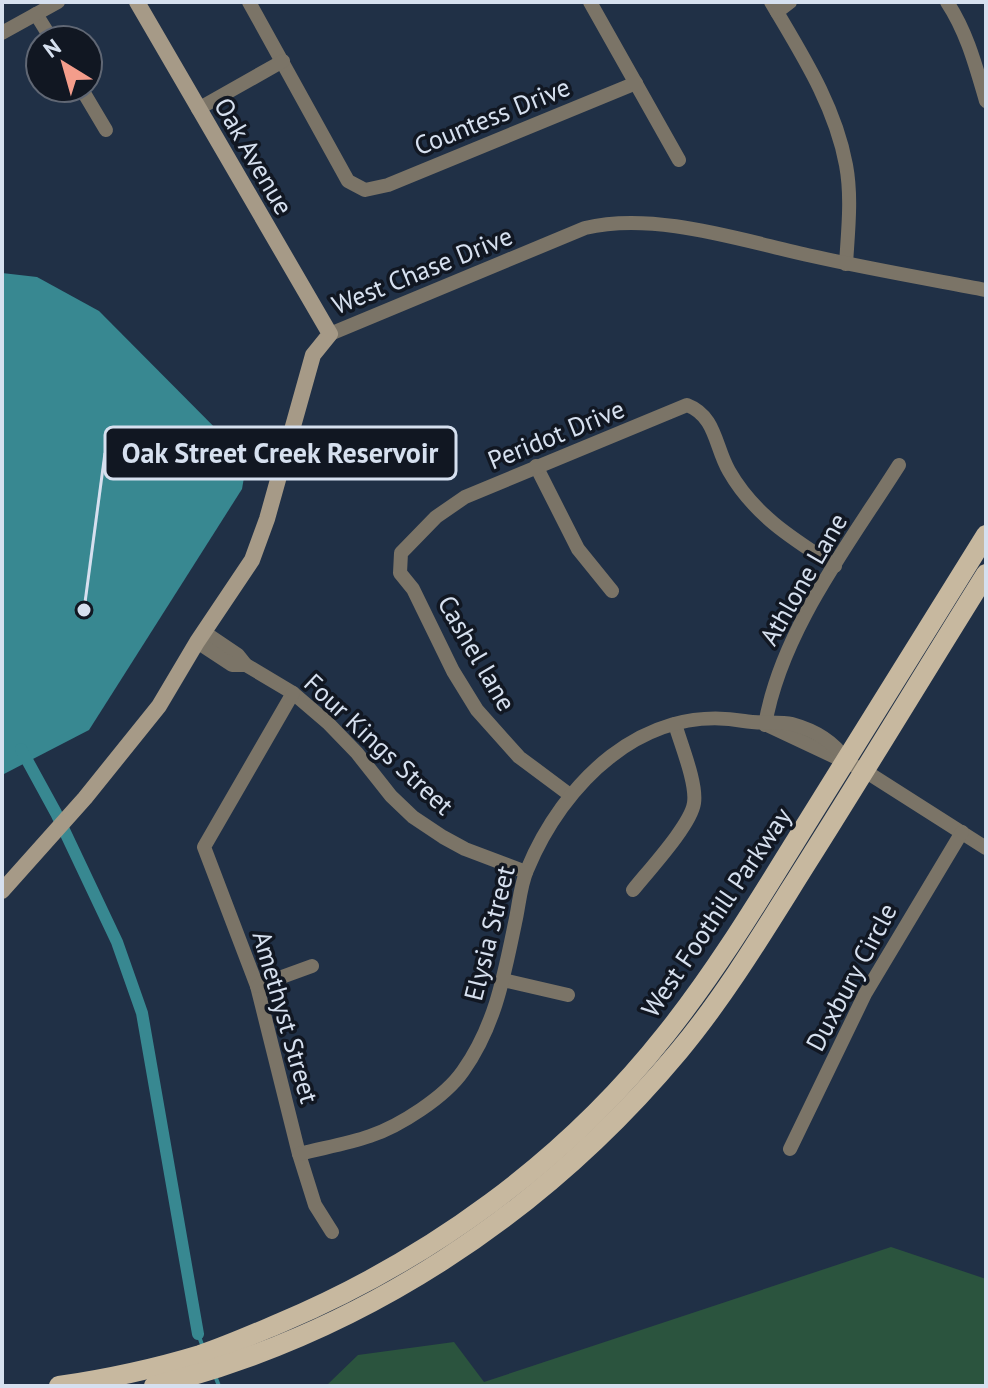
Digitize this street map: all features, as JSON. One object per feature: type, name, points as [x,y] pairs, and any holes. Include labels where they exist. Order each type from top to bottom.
[{"type":"main road","name":"West Foothill Parkway","points":[[59,1386],[160,1378],[225,1367],[258,1343],[426,1247],[502,1194],[583,1124],[621,1086],[687,1007],[731,945],[986,535]]},
{"type":"main road","name":"West Foothill Parkway","points":[[258,1343],[356,1311],[433,1267],[553,1181],[641,1095],[716,1004],[986,574]]},
{"type":"street","points":[[2,33],[58,2]]},
{"type":"street","name":"Oak Avenue","points":[[137,2],[330,334]]},
{"type":"street","points":[[198,109],[283,61],[249,2]]},
{"type":"street","points":[[590,2],[679,160]]},
{"type":"street","points":[[790,2],[774,7],[830,109],[846,166],[846,264]]},
{"type":"street","points":[[947,2],[956,15],[971,52],[986,101]]},
{"type":"street","points":[[36,14],[42,24]]},
{"type":"street","name":"Countess Drive","points":[[283,61],[348,181],[365,190],[388,185],[636,83]]},
{"type":"street","points":[[91,104],[106,130]]},
{"type":"street","name":"West Chase Drive","points":[[2,891],[112,766],[159,706],[200,637],[252,560],[261,539],[313,355],[330,334],[585,228],[607,223],[632,222],[699,232],[986,290]]},
{"type":"street","name":"Peridot Drive","points":[[401,553],[436,517],[465,497],[687,405],[700,410],[710,424],[727,469],[759,513],[780,531],[835,566]]},
{"type":"street","name":"Athlone Lane","points":[[765,725],[770,695],[784,657],[835,566],[899,465]]},
{"type":"street","points":[[536,466],[578,549],[612,591]]},
{"type":"street","name":"Cashel lane","points":[[401,553],[400,573],[413,589],[453,671],[477,710],[519,757],[570,795]]},
{"type":"street","name":"Four Kings Street","points":[[200,637],[238,655],[246,665],[293,693],[328,723],[413,817],[465,849],[526,872]]},
{"type":"street","name":"Amethyst Street","points":[[293,693],[204,847],[257,986],[299,1154],[315,1205],[332,1232]]},
{"type":"street","name":"Elysia Street","points":[[299,1154],[371,1136],[431,1102],[462,1073],[497,1008],[526,872],[570,795],[594,769],[625,744],[654,730],[697,718],[727,718],[765,725],[790,724],[835,744],[846,760],[986,848]]},
{"type":"street","points":[[633,890],[689,818],[694,803],[675,724]]},
{"type":"street","name":"Duxbury Circle","points":[[790,1149],[865,994],[962,832]]},
{"type":"street","points":[[257,986],[312,966]]},
{"type":"street","points":[[503,980],[568,995]]},
{"type":"shaded area","points":[[2,273],[37,277],[99,311],[247,460],[242,489],[89,730],[2,775]]},
{"type":"shaded area","points":[[891,1247],[986,1279],[986,1386],[322,1386],[358,1355],[454,1342],[484,1382]]},
{"type":"waterway","points":[[21,749],[56,813],[117,942],[142,1013],[198,1334]]},
{"type":"waterway","points":[[198,1334],[203,1347]]},
{"type":"waterway","points":[[214,1373],[219,1386]]},
{"type":"place","name":"Oak Street Creek Reservoir","points":[[84,610]]}]
